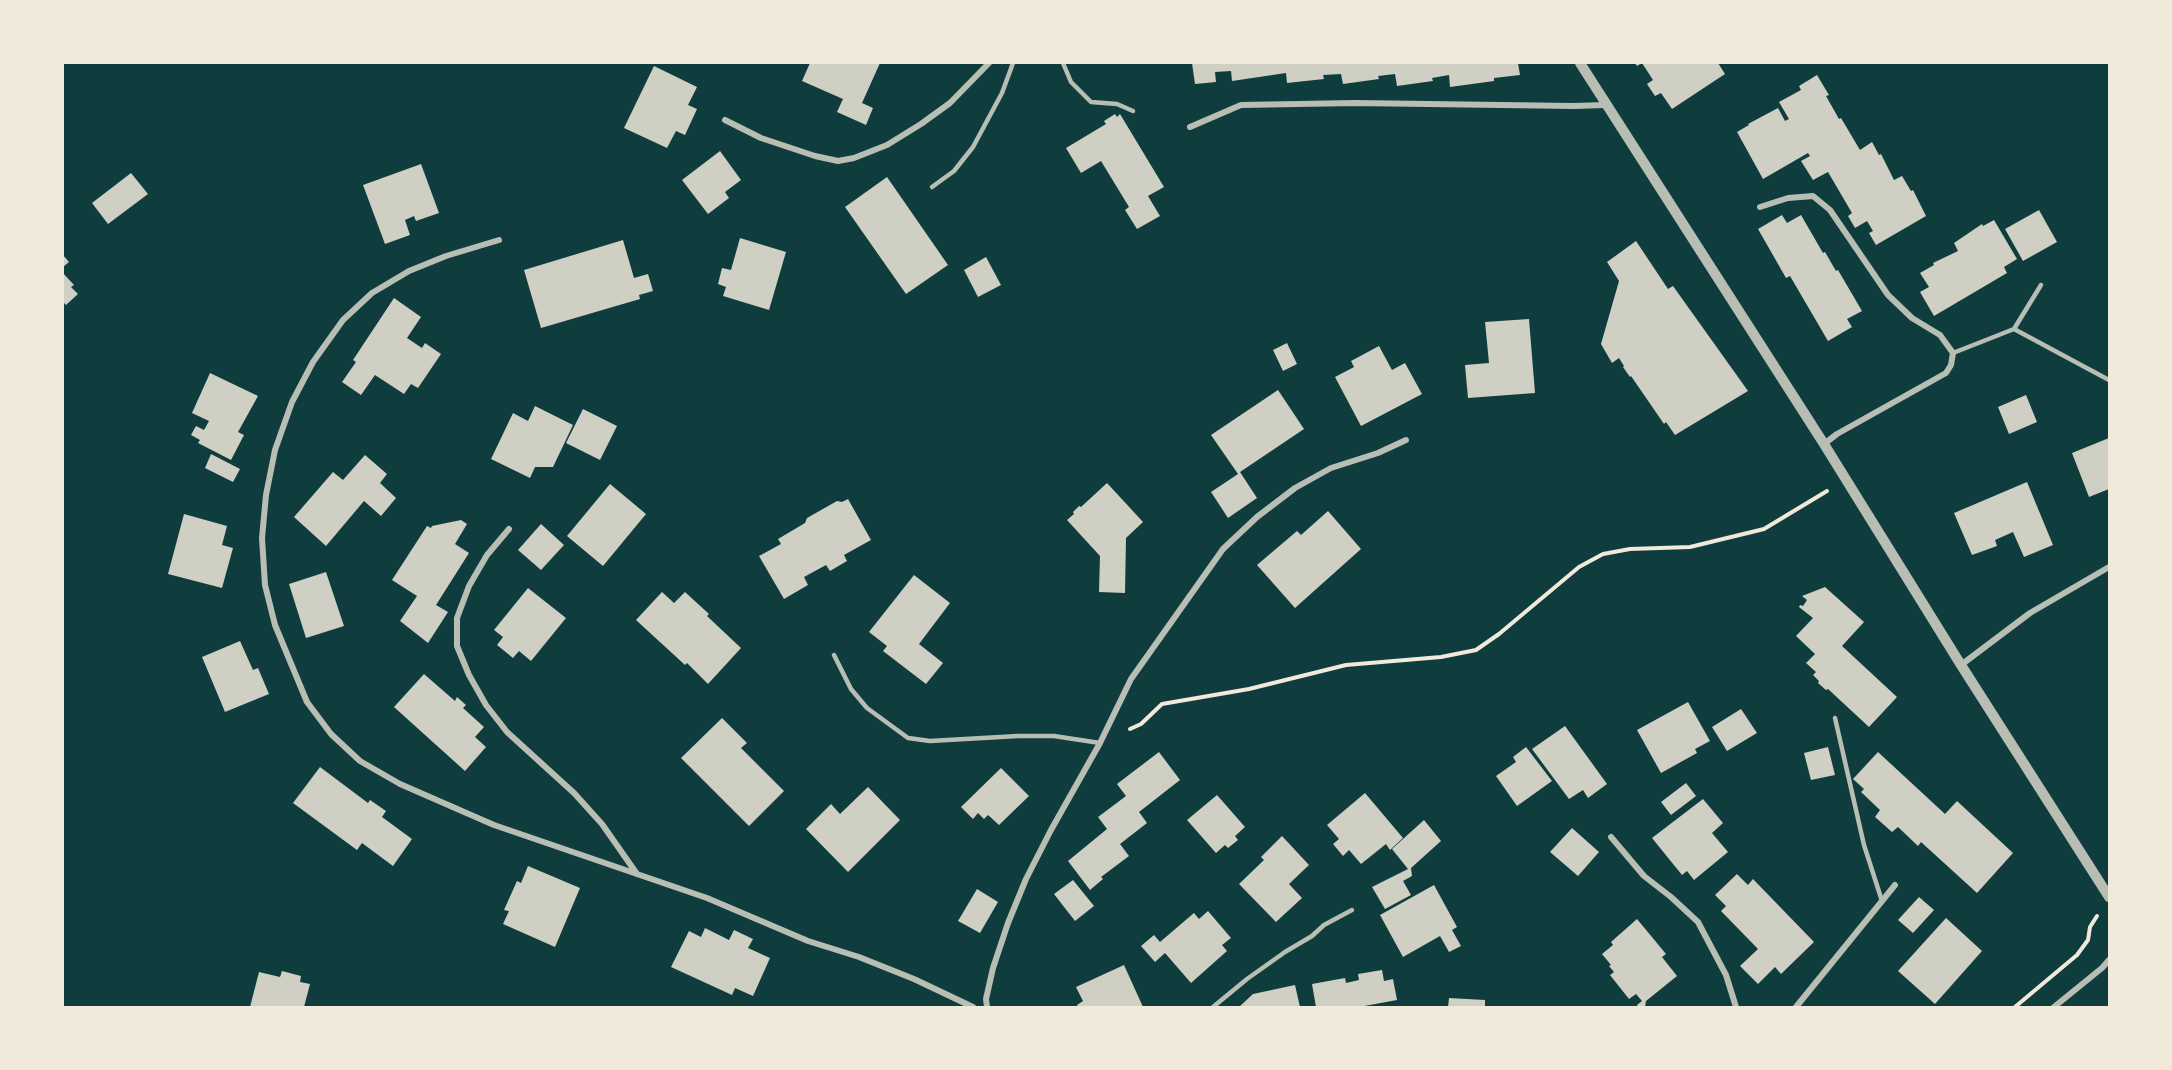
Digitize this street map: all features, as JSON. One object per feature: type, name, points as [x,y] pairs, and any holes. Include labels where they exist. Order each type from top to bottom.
[{"type":"street","points":[[725,120],[761,138],[815,156],[838,161],[854,158],[887,145],[921,124],[950,103],[988,63]]},
{"type":"street","points":[[1580,63],[1824,444],[2109,897]]},
{"type":"street","points":[[1190,127],[1241,105],[1355,103],[1605,105]]},
{"type":"street","points":[[1760,207],[1788,198],[1813,196],[1830,210],[1888,295],[1912,318],[1940,335],[1953,353],[1952,365],[1946,373],[1837,434],[1824,444]]},
{"type":"street","points":[[499,240],[436,259],[409,271],[372,293],[343,320],[313,362],[292,402],[275,450],[266,495],[262,538],[265,585],[275,625],[307,702],[331,734],[360,761],[400,784],[494,825],[707,898],[807,941],[859,957],[914,979],[973,1007]]},
{"type":"street","points":[[987,1007],[986,999],[993,968],[1026,879],[1100,742],[1131,679],[1223,549],[1257,517],[1295,488],[1331,468],[1378,453],[1406,440]]},
{"type":"street","points":[[509,529],[487,555],[469,586],[457,618],[457,646],[469,675],[486,705],[507,732],[574,794],[602,824],[637,874]]},
{"type":"street","points":[[1961,665],[2030,613],[2109,567]]},
{"type":"street","points":[[1611,837],[1644,876],[1698,922],[1725,975],[1736,1007]]},
{"type":"street","points":[[1796,1007],[1895,885]]},
{"type":"street","points":[[2054,1007],[2109,960]]},
{"type":"lane","points":[[932,187],[954,171],[973,147],[1002,93],[1013,63]]},
{"type":"lane","points":[[1063,63],[1071,82],[1091,102],[1117,104],[1133,111]]},
{"type":"lane","points":[[1953,353],[2014,329],[2041,285]]},
{"type":"lane","points":[[2014,329],[2109,380]]},
{"type":"lane","points":[[834,655],[851,689],[867,708],[908,738],[930,741],[1054,736],[1100,742]]},
{"type":"lane","points":[[1835,718],[1864,845],[1882,901]]},
{"type":"lane","points":[[1213,1007],[1285,952],[1312,936],[1324,925],[1352,910]]},
{"type":"path","points":[[1100,742],[1141,724],[1162,704],[1249,689],[1346,665],[1442,657],[1476,650],[1499,634],[1579,567],[1603,554],[1630,549],[1690,547],[1764,529],[1845,480]]},
{"type":"path","points":[[2015,1007],[2077,955],[2088,940],[2090,927],[2097,915]]},
{"type":"building","points":[[810,63],[880,63],[862,103],[873,108],[866,125],[837,112],[843,99],[802,81]]},
{"type":"building","points":[[1192,63],[1518,63],[1520,75],[1450,87],[1449,75],[1432,78],[1433,81],[1397,86],[1395,74],[1378,76],[1379,79],[1343,84],[1341,74],[1323,75],[1324,79],[1287,83],[1286,73],[1232,81],[1231,71],[1215,72],[1216,82],[1195,84]]},
{"type":"building","points":[[1642,63],[1718,63],[1725,74],[1672,109],[1661,93],[1655,96],[1647,84],[1653,80]]},
{"type":"building","points":[[654,66],[697,87],[688,105],[697,109],[685,135],[676,131],[667,148],[624,128]]},
{"type":"building","points":[[1817,75],[1839,119],[1841,118],[1860,150],[1872,142],[1894,180],[1902,176],[1911,191],[1913,190],[1926,216],[1876,245],[1869,233],[1873,231],[1867,221],[1855,228],[1848,216],[1852,213],[1828,172],[1813,180],[1801,161],[1810,156],[1808,153],[1763,179],[1737,132],[1778,108],[1785,121],[1789,119],[1779,102],[1801,90],[1799,86]]},
{"type":"building","points":[[1115,114],[1117,117],[1120,114],[1164,187],[1148,196],[1160,216],[1137,229],[1125,210],[1129,207],[1101,161],[1081,173],[1066,148],[1106,124],[1104,121]]},
{"type":"building","points":[[720,151],[741,180],[725,192],[729,198],[708,214],[682,180]]},
{"type":"building","points":[[421,164],[439,213],[416,221],[414,216],[405,220],[410,235],[385,244],[363,185]]},
{"type":"building","points":[[131,173],[148,194],[108,224],[92,203]]},
{"type":"building","points":[[887,177],[948,265],[906,294],[845,207]]},
{"type":"building","points":[[2039,210],[2057,242],[2023,261],[2005,229]]},
{"type":"building","points":[[1782,215],[1787,223],[1801,215],[1823,253],[1825,252],[1836,271],[1838,270],[1862,311],[1847,319],[1852,327],[1828,341],[1790,276],[1786,278],[1758,229]]},
{"type":"building","points":[[1994,220],[2017,259],[2004,267],[2007,273],[1934,316],[1920,292],[1929,287],[1920,273],[1934,265],[1933,263],[1958,251],[1954,243],[1982,224],[1983,226]]},
{"type":"building","points":[[740,238],[786,252],[769,310],[723,296],[726,287],[718,284],[722,268],[731,270]]},
{"type":"building","points":[[623,240],[634,278],[648,274],[653,291],[639,295],[640,299],[541,328],[524,270]]},
{"type":"building","points":[[1636,241],[1668,289],[1673,286],[1748,391],[1675,435],[1666,422],[1664,424],[1619,358],[1612,363],[1601,344],[1619,281],[1607,262]]},
{"type":"building","points":[[63,255],[69,262],[63,267]]},
{"type":"building","points":[[986,257],[1001,285],[978,297],[964,270]]},
{"type":"building","points":[[63,273],[74,285],[71,287],[78,294],[66,305],[63,302]]},
{"type":"building","points":[[394,298],[421,317],[407,338],[422,348],[425,343],[441,354],[418,388],[411,384],[404,394],[375,375],[361,395],[342,382],[356,362],[353,360]]},
{"type":"building","points":[[1529,319],[1535,393],[1468,398],[1465,365],[1489,363],[1485,322]]},
{"type":"building","points":[[1287,343],[1297,364],[1283,371],[1273,350]]},
{"type":"building","points":[[1379,346],[1392,370],[1405,363],[1422,394],[1361,426],[1335,377],[1354,367],[1351,361]]},
{"type":"building","points":[[210,373],[258,396],[238,432],[244,435],[231,460],[198,443],[200,440],[191,435],[196,426],[204,430],[209,421],[192,413]]},
{"type":"building","points":[[1278,390],[1304,429],[1240,472],[1257,498],[1228,518],[1211,492],[1238,474],[1211,435]]},
{"type":"building","points":[[2026,395],[2037,422],[2009,434],[1998,407]]},
{"type":"building","points":[[535,406],[573,425],[553,467],[535,467],[530,478],[491,459],[513,413],[528,421]]},
{"type":"building","points":[[583,409],[617,426],[600,460],[566,443]]},
{"type":"building","points":[[2109,438],[2109,489],[2089,497],[2072,453]]},
{"type":"building","points":[[211,454],[240,469],[233,482],[205,468]]},
{"type":"building","points":[[365,455],[387,474],[380,483],[396,498],[381,516],[364,501],[326,546],[294,517],[333,472],[343,480]]},
{"type":"building","points":[[2027,482],[2053,545],[2024,557],[2013,532],[1995,540],[1997,546],[1972,555],[1954,513]]},
{"type":"building","points":[[1107,483],[1143,522],[1126,538],[1125,593],[1099,592],[1100,556],[1067,520],[1079,506],[1081,507]]},
{"type":"building","points":[[610,484],[646,514],[603,566],[567,536]]},
{"type":"building","points":[[848,499],[871,540],[844,555],[847,561],[830,571],[826,565],[804,577],[808,585],[784,599],[759,556],[781,544],[778,539],[805,523],[807,518],[837,501],[842,502]]},
{"type":"building","points":[[1328,511],[1361,549],[1295,608],[1257,565],[1297,531],[1301,535]]},
{"type":"building","points":[[184,514],[227,526],[222,545],[233,548],[222,588],[168,574]]},
{"type":"building","points":[[461,520],[467,524],[455,544],[469,553],[436,605],[448,612],[428,643],[400,621],[417,596],[392,580],[427,526],[431,528]]},
{"type":"building","points":[[541,524],[564,545],[541,570],[518,550]]},
{"type":"building","points":[[326,572],[344,626],[306,638],[289,584]]},
{"type":"building","points":[[914,575],[950,603],[919,644],[943,663],[926,684],[883,651],[887,646],[869,632]]},
{"type":"building","points":[[1825,587],[1864,622],[1842,646],[1897,697],[1869,727],[1828,689],[1826,690],[1818,683],[1819,681],[1813,675],[1816,672],[1806,663],[1815,654],[1796,636],[1813,618],[1799,607],[1803,606],[1807,600],[1802,596]]},
{"type":"building","points":[[528,588],[566,618],[531,661],[519,651],[513,658],[497,645],[503,637],[494,630]]},
{"type":"building","points":[[662,592],[674,603],[685,592],[741,648],[708,684],[636,620]]},
{"type":"building","points":[[240,641],[253,670],[258,668],[269,694],[225,712],[202,657]]},
{"type":"building","points":[[424,674],[455,701],[457,697],[466,705],[463,708],[484,727],[475,737],[486,747],[465,771],[394,707]]},
{"type":"building","points":[[1688,702],[1710,741],[1695,749],[1697,753],[1661,773],[1637,730]]},
{"type":"building","points":[[1741,709],[1757,733],[1727,751],[1712,727]]},
{"type":"building","points":[[722,718],[747,743],[741,748],[784,791],[749,826],[681,758]]},
{"type":"building","points":[[1565,726],[1607,784],[1588,798],[1583,790],[1569,799],[1532,749]]},
{"type":"building","points":[[1526,747],[1552,781],[1517,806],[1496,776],[1516,762],[1513,757]]},
{"type":"building","points":[[1828,747],[1835,775],[1811,780],[1804,753]]},
{"type":"building","points":[[1159,752],[1180,780],[1139,812],[1147,823],[1120,844],[1129,856],[1101,877],[1103,879],[1090,890],[1068,861],[1107,829],[1098,817],[1126,796],[1117,784]]},
{"type":"building","points":[[1878,752],[1945,814],[1957,801],[2013,853],[1977,893],[1921,842],[1918,846],[1898,827],[1892,832],[1875,817],[1880,810],[1861,792],[1864,789],[1853,779]]},
{"type":"building","points":[[320,767],[368,803],[370,800],[386,811],[382,817],[412,839],[393,866],[362,843],[357,850],[293,803]]},
{"type":"building","points":[[1001,768],[1029,796],[999,825],[988,815],[984,819],[978,813],[973,819],[961,807]]},
{"type":"building","points":[[1686,783],[1696,796],[1671,815],[1661,802]]},
{"type":"building","points":[[868,787],[900,820],[848,872],[806,829],[831,804],[840,814]]},
{"type":"building","points":[[1365,793],[1403,838],[1390,850],[1386,844],[1361,864],[1349,850],[1343,856],[1333,844],[1339,839],[1327,825]]},
{"type":"building","points":[[1217,795],[1245,827],[1235,836],[1238,840],[1228,848],[1225,845],[1216,853],[1187,820]]},
{"type":"building","points":[[1703,799],[1723,823],[1712,833],[1728,852],[1694,880],[1687,871],[1682,875],[1652,838]]},
{"type":"building","points":[[1424,820],[1441,841],[1411,868],[1412,876],[1403,881],[1411,895],[1385,909],[1372,887],[1408,869],[1392,849]]},
{"type":"building","points":[[1572,828],[1599,852],[1578,876],[1550,852]]},
{"type":"building","points":[[1282,836],[1309,865],[1289,884],[1302,898],[1276,922],[1239,884],[1264,860],[1261,857]]},
{"type":"building","points":[[528,866],[580,888],[555,947],[503,924],[509,911],[504,910],[517,881],[521,883]]},
{"type":"building","points":[[1737,874],[1748,885],[1753,879],[1814,942],[1781,974],[1775,967],[1758,984],[1740,966],[1758,949],[1721,911],[1726,906],[1715,895]]},
{"type":"building","points":[[1073,880],[1094,906],[1075,921],[1054,894]]},
{"type":"building","points":[[1434,885],[1457,927],[1452,930],[1461,946],[1449,952],[1440,936],[1403,957],[1380,915]]},
{"type":"building","points":[[977,889],[998,902],[980,933],[958,921]]},
{"type":"building","points":[[1919,897],[1934,910],[1913,933],[1898,920]]},
{"type":"building","points":[[1208,911],[1231,938],[1222,945],[1227,951],[1191,983],[1165,953],[1155,962],[1141,946],[1154,935],[1160,942],[1194,913],[1199,919]]},
{"type":"building","points":[[1946,918],[1982,951],[1935,1004],[1898,971]]},
{"type":"building","points":[[1637,919],[1666,954],[1662,957],[1677,976],[1646,1001],[1645,1007],[1638,1007],[1637,1005],[1642,1001],[1636,994],[1629,999],[1610,975],[1614,972],[1602,954],[1613,945],[1611,942]]},
{"type":"building","points":[[705,928],[729,940],[734,930],[753,939],[748,948],[770,958],[753,996],[735,988],[732,995],[671,967],[689,931],[701,937]]},
{"type":"building","points":[[1124,965],[1143,1007],[1078,1007],[1077,1005],[1083,1001],[1076,987]]},
{"type":"building","points":[[1382,970],[1384,981],[1393,979],[1397,1000],[1359,1007],[1316,1007],[1312,984],[1345,978],[1346,983],[1359,980],[1358,974]]},
{"type":"building","points":[[282,971],[301,976],[300,982],[310,984],[304,1007],[250,1007],[259,972],[280,977]]},
{"type":"building","points":[[1295,985],[1300,1007],[1239,1007],[1253,994]]},
{"type":"building","points":[[1449,998],[1485,1000],[1485,1007],[1448,1007]]}]
